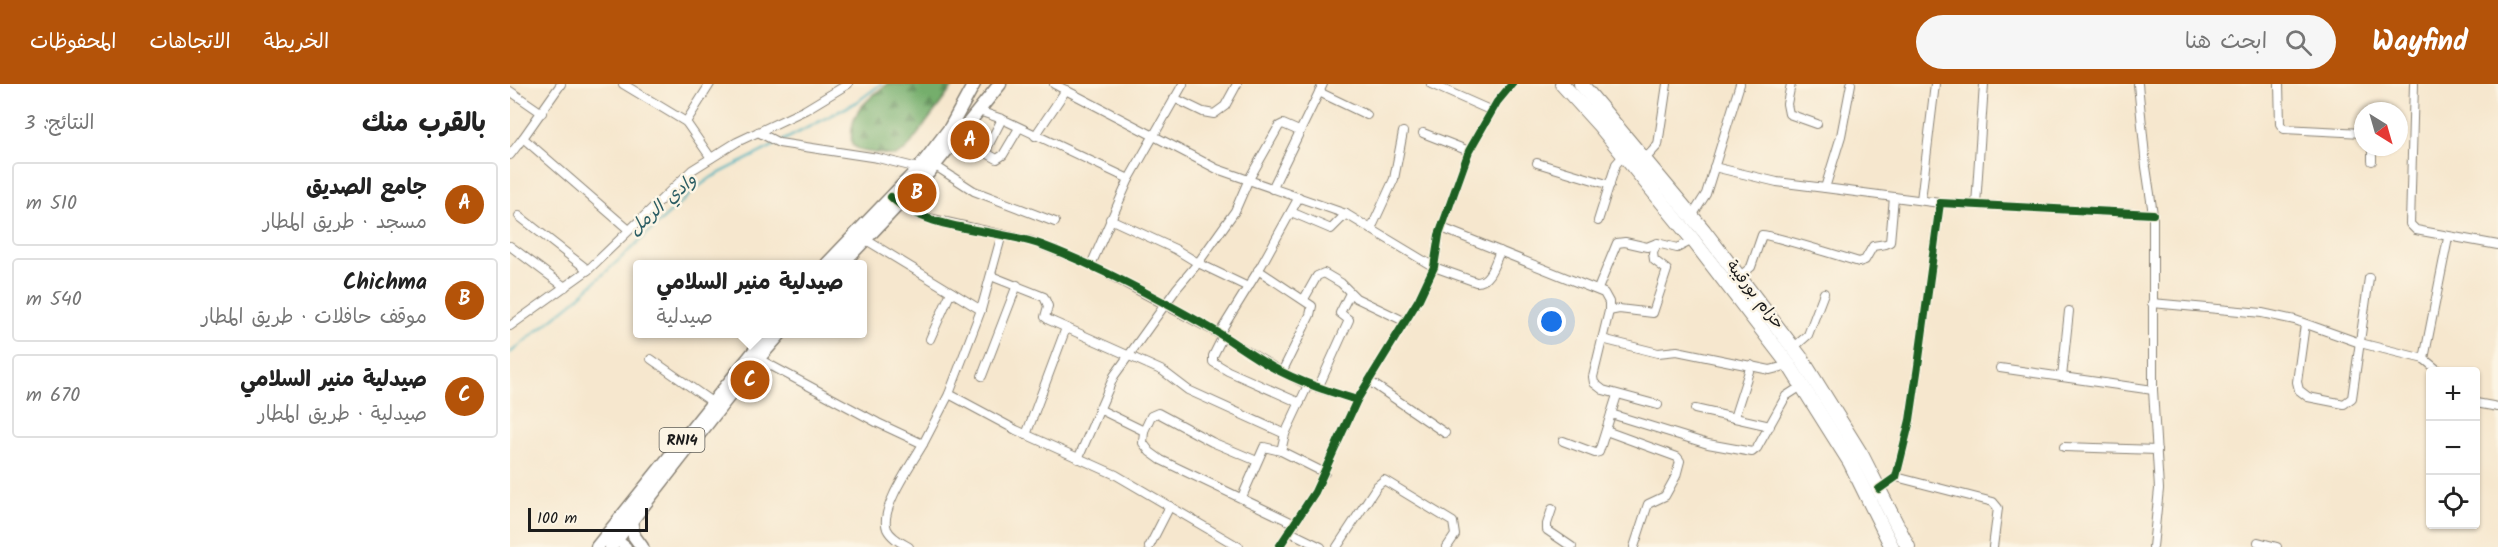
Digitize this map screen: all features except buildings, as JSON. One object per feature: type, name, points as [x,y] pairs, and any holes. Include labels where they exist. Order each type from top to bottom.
[{"type":"highway","name":"حزام بورقيبة","points":[[1562,84],[1624,155],[1693,240],[1789,365],[1850,462],[1892,547]]},
{"type":"highway","name":"حزام بورقيبة","points":[[1581,84],[1692,216],[1793,348],[1835,409],[1908,547]]},
{"type":"main road","points":[[928,168],[974,84]]},
{"type":"main road","points":[[832,260],[861,237],[928,168],[1000,84]]},
{"type":"main road","points":[[962,103],[977,113]]},
{"type":"main road","points":[[845,260],[861,237]]},
{"type":"main road","name":"RN14","points":[[597,547],[616,538],[631,521],[754,357],[765,338]]},
{"type":"main road","name":"RN14","points":[[616,538],[712,402],[775,338]]},
{"type":"main road","points":[[631,521],[634,536],[641,547]]},
{"type":"main road","points":[[616,538],[641,547]]},
{"type":"street","points":[[510,155],[561,84]]},
{"type":"street","points":[[623,84],[686,122],[711,158]]},
{"type":"street","points":[[686,122],[710,84]]},
{"type":"street","points":[[510,326],[588,270],[676,183],[711,158],[805,110],[848,84]]},
{"type":"street","points":[[1054,84],[1217,169],[1346,214],[1434,267],[1482,283],[1487,279],[1500,251]]},
{"type":"street","points":[[1091,265],[1130,179],[1183,84]]},
{"type":"street","points":[[1174,98],[1203,112],[1214,114],[1226,106],[1237,84]]},
{"type":"street","points":[[1272,189],[1323,84]]},
{"type":"street","points":[[1431,84],[1492,111]]},
{"type":"street","points":[[1279,547],[1295,524],[1324,472],[1357,400],[1406,321],[1434,267],[1442,228],[1470,151],[1492,111],[1512,84]]},
{"type":"street","points":[[1645,159],[1658,145],[1667,84]]},
{"type":"street","points":[[1692,216],[1706,194],[1740,84]]},
{"type":"street","points":[[1791,84],[1787,104],[1789,114],[1817,124]]},
{"type":"street","points":[[1825,188],[1841,136],[1851,84]]},
{"type":"street","points":[[1921,200],[1935,84]]},
{"type":"street","points":[[1976,205],[1984,84]]},
{"type":"street","points":[[2138,84],[2153,214],[2153,390],[2159,489],[2153,547]]},
{"type":"street","points":[[2279,84],[2280,124],[2284,129],[2354,133]]},
{"type":"street","points":[[2414,84],[2408,221],[2416,230],[2448,238],[2498,245]]},
{"type":"street","points":[[1035,136],[1066,90]]},
{"type":"street","points":[[510,91],[542,112]]},
{"type":"street","points":[[1319,92],[1367,115]]},
{"type":"street","points":[[977,113],[1002,119],[1130,179]]},
{"type":"street","points":[[1002,119],[987,148],[988,154],[997,159],[1004,155],[1020,128]]},
{"type":"street","points":[[1078,459],[1109,386],[1127,356],[1177,288],[1198,264],[1235,211],[1248,181],[1279,126],[1283,124],[1299,131]]},
{"type":"street","points":[[758,132],[779,143],[928,168],[974,191],[1055,222]]},
{"type":"street","points":[[1371,229],[1394,178],[1403,132]]},
{"type":"street","points":[[1423,133],[1470,151]]},
{"type":"street","points":[[523,138],[629,230]]},
{"type":"street","points":[[1598,221],[1616,164],[1624,155]]},
{"type":"street","points":[[2372,156],[2372,161]]},
{"type":"street","points":[[1537,163],[1610,185]]},
{"type":"street","points":[[1714,167],[1777,182],[1940,203],[2153,214]]},
{"type":"street","points":[[1299,197],[1221,335],[1213,356],[1214,362],[1228,371],[1300,403]]},
{"type":"street","points":[[1739,277],[1751,267],[1762,235],[1767,234],[1859,262],[1865,260],[1873,246],[1890,242],[1894,197]]},
{"type":"street","points":[[895,201],[930,219],[1031,241],[1091,265],[1167,304],[1281,372],[1308,385],[1357,400]]},
{"type":"street","points":[[1879,489],[1896,477],[1917,377],[1940,203]]},
{"type":"street","points":[[1291,212],[1331,229],[1346,214]]},
{"type":"street","points":[[519,216],[588,270]]},
{"type":"street","points":[[1110,219],[1248,287]]},
{"type":"street","points":[[1442,228],[1598,289],[1608,297],[1609,311],[1594,384],[1599,389],[1617,395],[1658,405]]},
{"type":"street","points":[[909,547],[891,536],[886,521],[889,505],[949,394],[981,310],[1002,234]]},
{"type":"street","points":[[861,237],[981,310]]},
{"type":"street","points":[[2424,358],[2448,238]]},
{"type":"street","points":[[1598,289],[1617,243],[1625,242],[1647,247],[1658,243],[1677,248],[1693,240]]},
{"type":"street","points":[[1609,311],[1618,309],[1653,313],[1667,270],[1654,260],[1653,253],[1658,243]]},
{"type":"street","points":[[510,246],[565,287]]},
{"type":"street","points":[[1258,270],[1304,299],[1312,308],[1281,372]]},
{"type":"street","points":[[1304,299],[1313,282],[1320,273],[1324,273],[1341,283],[1350,293],[1406,321]]},
{"type":"street","points":[[991,276],[1044,297],[1048,306],[1045,317],[1168,374],[1188,390],[1285,434]]},
{"type":"street","points":[[2305,324],[2297,387],[2308,398],[2344,404],[2352,398],[2369,278]]},
{"type":"street","points":[[982,375],[1017,285]]},
{"type":"street","points":[[930,339],[951,292]]},
{"type":"street","points":[[1318,387],[1349,322],[1348,318],[1340,313],[1350,293]]},
{"type":"street","points":[[1793,348],[1808,335],[1824,293]]},
{"type":"street","points":[[2152,303],[2262,313],[2305,324],[2360,343],[2424,358],[2434,367]]},
{"type":"street","points":[[2062,377],[2069,311]]},
{"type":"street","points":[[1026,435],[1066,328]]},
{"type":"street","points":[[1602,339],[1658,353],[1677,351],[1770,370],[1789,365]]},
{"type":"street","points":[[754,357],[923,444]]},
{"type":"street","points":[[651,359],[712,402]]},
{"type":"street","points":[[1734,418],[1751,365]]},
{"type":"street","points":[[2000,368],[2153,390]]},
{"type":"street","points":[[1369,381],[1445,433]]},
{"type":"street","points":[[1281,451],[1285,434],[1308,385]]},
{"type":"street","points":[[1611,414],[1744,452],[1752,452],[1757,448],[1786,396],[1803,385]]},
{"type":"street","points":[[949,394],[1026,435],[1116,476],[1170,506],[1229,545],[1239,547]]},
{"type":"street","points":[[1563,441],[1597,453],[1601,449],[1617,395]]},
{"type":"street","points":[[2480,404],[2498,407]]},
{"type":"street","points":[[1099,409],[1144,431]]},
{"type":"street","points":[[1695,409],[1770,426]]},
{"type":"street","points":[[1257,461],[1212,442],[1158,413],[1151,416],[1144,431],[1143,443],[1154,456],[1295,524]]},
{"type":"street","points":[[1606,431],[1677,457],[1680,461],[1676,476],[1665,496],[1648,504],[1634,547]]},
{"type":"street","points":[[1242,497],[1264,447],[1281,451],[1324,472]]},
{"type":"street","points":[[2064,447],[2157,450]]},
{"type":"street","points":[[1896,477],[1993,502],[1998,508],[1993,547]]},
{"type":"street","points":[[1337,547],[1377,486],[1384,480],[1452,522],[1455,535],[1446,547]]},
{"type":"street","points":[[1149,547],[1170,506]]},
{"type":"street","points":[[1552,509],[1546,528],[1572,547]]},
{"type":"street","points":[[1290,532],[1320,547]]},
{"type":"street","points":[[2258,542],[2277,547]]},
{"type":"green space","points":[[887,84],[955,84],[906,150],[895,156],[862,151],[852,145],[851,134],[859,110]]},
{"type":"waterway","name":"وادي الرمل","points":[[782,141],[857,102],[881,84]]},
{"type":"waterway","name":"وادي الرمل","points":[[510,353],[572,303],[698,187],[712,177],[777,144]]},
{"type":"cycle path","points":[[1279,547],[1315,492],[1357,400],[1419,299],[1434,267],[1439,235],[1469,151],[1497,102],[1512,84]]},
{"type":"cycle path","points":[[891,197],[923,217],[963,228],[1024,239],[1085,263],[1189,316],[1282,372],[1314,386],[1357,400]]},
{"type":"cycle path","points":[[1879,489],[1896,477],[1910,420],[1940,203],[2153,214]]},
{"type":"place","name":"جامع الصديق","points":[[970,140]]},
{"type":"place","name":"Chichma","points":[[917,193]]},
{"type":"place","name":"صيدلية منير السلامي","points":[[750,380]]}]
